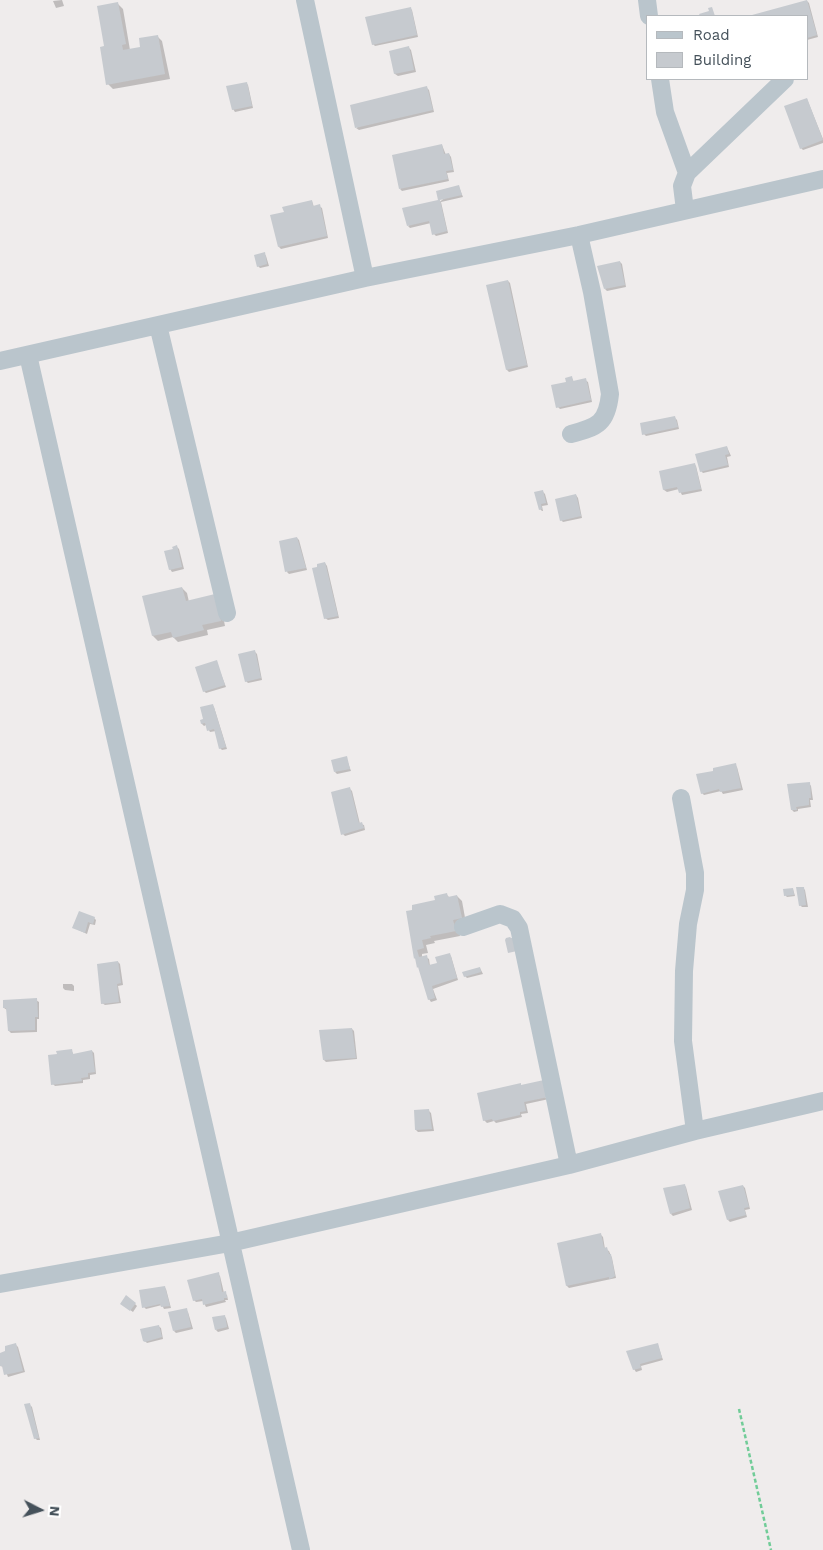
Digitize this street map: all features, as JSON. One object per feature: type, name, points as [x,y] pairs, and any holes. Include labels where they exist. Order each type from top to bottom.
[{"type":"street","points":[[305,0],[365,278]]},
{"type":"street","points":[[647,0],[649,15]]},
{"type":"street","points":[[660,80],[665,112],[687,173]]},
{"type":"street","points":[[685,210],[682,186],[687,173],[784,80]]},
{"type":"street","points":[[0,361],[365,278],[579,235],[823,179]]},
{"type":"street","points":[[571,434],[591,429],[603,420],[608,408],[610,394],[592,292],[579,235]]},
{"type":"street","points":[[158,326],[227,613]]},
{"type":"street","points":[[28,355],[301,1550]]},
{"type":"street","points":[[681,798],[695,873],[696,890],[688,924],[684,971],[683,1041],[695,1130]]},
{"type":"street","points":[[462,927],[500,914],[513,918],[519,928],[568,1165]]},
{"type":"street","points":[[0,1284],[230,1242],[568,1165],[695,1130],[823,1101]]},
{"type":"path","points":[[739,1409],[770,1550]]},
{"type":"building","points":[[807,0],[817,35],[808,38],[808,15],[752,15]]},
{"type":"building","points":[[118,2],[126,44],[122,45],[123,50],[140,47],[139,38],[158,35],[165,74],[106,85],[100,47],[104,46],[97,6]]},
{"type":"building","points":[[411,7],[417,35],[372,45],[365,17]]},
{"type":"building","points":[[712,7],[715,15],[700,15],[709,11],[708,8]]},
{"type":"building","points":[[409,46],[414,70],[394,74],[389,51]]},
{"type":"building","points":[[247,82],[252,106],[232,110],[226,86]]},
{"type":"building","points":[[427,86],[433,110],[355,128],[350,105]]},
{"type":"building","points":[[807,98],[823,140],[800,149],[784,106]]},
{"type":"building","points":[[442,144],[444,154],[449,153],[453,170],[446,171],[448,179],[399,189],[392,155]]},
{"type":"building","points":[[459,185],[462,195],[440,200],[447,231],[432,235],[429,221],[407,226],[402,208],[438,200],[436,191]]},
{"type":"building","points":[[312,200],[313,206],[320,204],[327,236],[278,247],[270,215],[284,212],[282,207]]},
{"type":"building","points":[[265,252],[267,264],[257,267],[254,255]]},
{"type":"building","points":[[620,261],[625,285],[604,289],[597,266]]},
{"type":"building","points":[[508,280],[527,365],[506,370],[486,285]]},
{"type":"building","points":[[572,376],[573,381],[586,378],[591,400],[556,408],[551,385],[566,382],[565,378]]},
{"type":"building","points":[[675,416],[678,427],[642,435],[640,423]]},
{"type":"building","points":[[727,446],[729,454],[725,455],[728,465],[700,472],[695,454]]},
{"type":"building","points":[[695,463],[701,489],[679,493],[677,487],[663,490],[659,471]]},
{"type":"building","points":[[543,490],[546,503],[541,504],[542,509],[539,510],[534,492]]},
{"type":"building","points":[[576,494],[581,516],[560,521],[555,499]]},
{"type":"building","points":[[297,537],[306,568],[285,572],[279,541]]},
{"type":"building","points":[[177,545],[182,567],[169,570],[164,551],[173,549],[172,547]]},
{"type":"building","points":[[325,562],[338,616],[324,619],[312,568],[317,567],[317,564]]},
{"type":"building","points":[[182,587],[186,601],[215,594],[221,621],[202,625],[204,630],[173,638],[171,632],[152,636],[142,596]]},
{"type":"building","points":[[255,650],[261,678],[245,682],[238,654]]},
{"type":"building","points":[[217,660],[225,685],[203,692],[195,667]]},
{"type":"building","points":[[213,704],[226,747],[219,749],[214,729],[207,731],[205,723],[201,724],[200,720],[203,719],[200,707]]},
{"type":"building","points":[[347,756],[350,769],[334,772],[331,760]]},
{"type":"building","points":[[736,763],[741,788],[720,792],[719,789],[701,794],[696,774],[713,771],[713,768]]},
{"type":"building","points":[[810,782],[811,798],[809,798],[809,805],[796,807],[797,810],[791,810],[787,784]]},
{"type":"building","points":[[350,787],[359,823],[362,822],[364,828],[341,835],[331,792]]},
{"type":"building","points":[[796,887],[804,887],[806,905],[799,906]]},
{"type":"building","points":[[793,888],[794,895],[784,896],[783,889]]},
{"type":"building","points":[[447,893],[448,897],[457,895],[462,918],[453,920],[456,931],[430,936],[431,938],[422,940],[424,948],[417,950],[419,957],[427,955],[429,965],[437,963],[435,957],[450,953],[457,978],[432,986],[435,998],[428,1000],[414,959],[406,911],[412,910],[412,905],[435,900],[434,896]]},
{"type":"building","points":[[79,911],[95,917],[93,924],[88,922],[85,933],[72,928]]},
{"type":"building","points":[[510,937],[514,938],[517,951],[508,953],[505,940]]},
{"type":"building","points":[[118,961],[121,983],[117,984],[119,1002],[101,1004],[97,964]]},
{"type":"building","points":[[480,967],[481,972],[464,977],[462,972]]},
{"type":"building","points":[[37,998],[38,1017],[35,1017],[35,1030],[8,1031],[6,1008],[3,1008],[3,1000]]},
{"type":"building","points":[[352,1028],[356,1058],[323,1060],[319,1030]]},
{"type":"building","points":[[72,1049],[73,1054],[92,1050],[95,1072],[88,1073],[88,1077],[81,1078],[82,1081],[51,1085],[48,1055],[57,1054],[56,1051]]},
{"type":"building","points":[[544,1080],[548,1097],[524,1102],[526,1111],[520,1112],[520,1115],[493,1121],[492,1119],[483,1121],[477,1093]]},
{"type":"building","points":[[429,1109],[432,1129],[415,1130],[414,1110]]},
{"type":"building","points":[[685,1184],[690,1208],[670,1214],[663,1188]]},
{"type":"building","points":[[743,1185],[749,1207],[744,1208],[746,1215],[727,1220],[718,1191]]},
{"type":"building","points":[[601,1233],[604,1248],[607,1247],[609,1254],[611,1254],[615,1276],[609,1279],[609,1277],[566,1286],[557,1243]]},
{"type":"building","points":[[219,1272],[222,1292],[226,1291],[227,1298],[203,1305],[202,1299],[193,1301],[187,1280]]},
{"type":"building","points":[[165,1286],[170,1306],[161,1307],[160,1304],[142,1308],[139,1290]]},
{"type":"building","points":[[126,1295],[136,1303],[130,1311],[120,1304]]},
{"type":"building","points":[[187,1308],[191,1327],[173,1331],[168,1312]]},
{"type":"building","points":[[225,1315],[227,1327],[215,1330],[212,1317]]},
{"type":"building","points":[[159,1325],[162,1337],[143,1341],[140,1329]]},
{"type":"building","points":[[16,1343],[23,1371],[4,1375],[2,1366],[0,1366],[0,1353],[5,1351],[5,1346]]},
{"type":"building","points":[[658,1343],[662,1358],[640,1364],[641,1368],[633,1370],[626,1351]]},
{"type":"building","points":[[30,1403],[39,1438],[34,1439],[24,1404]]}]
